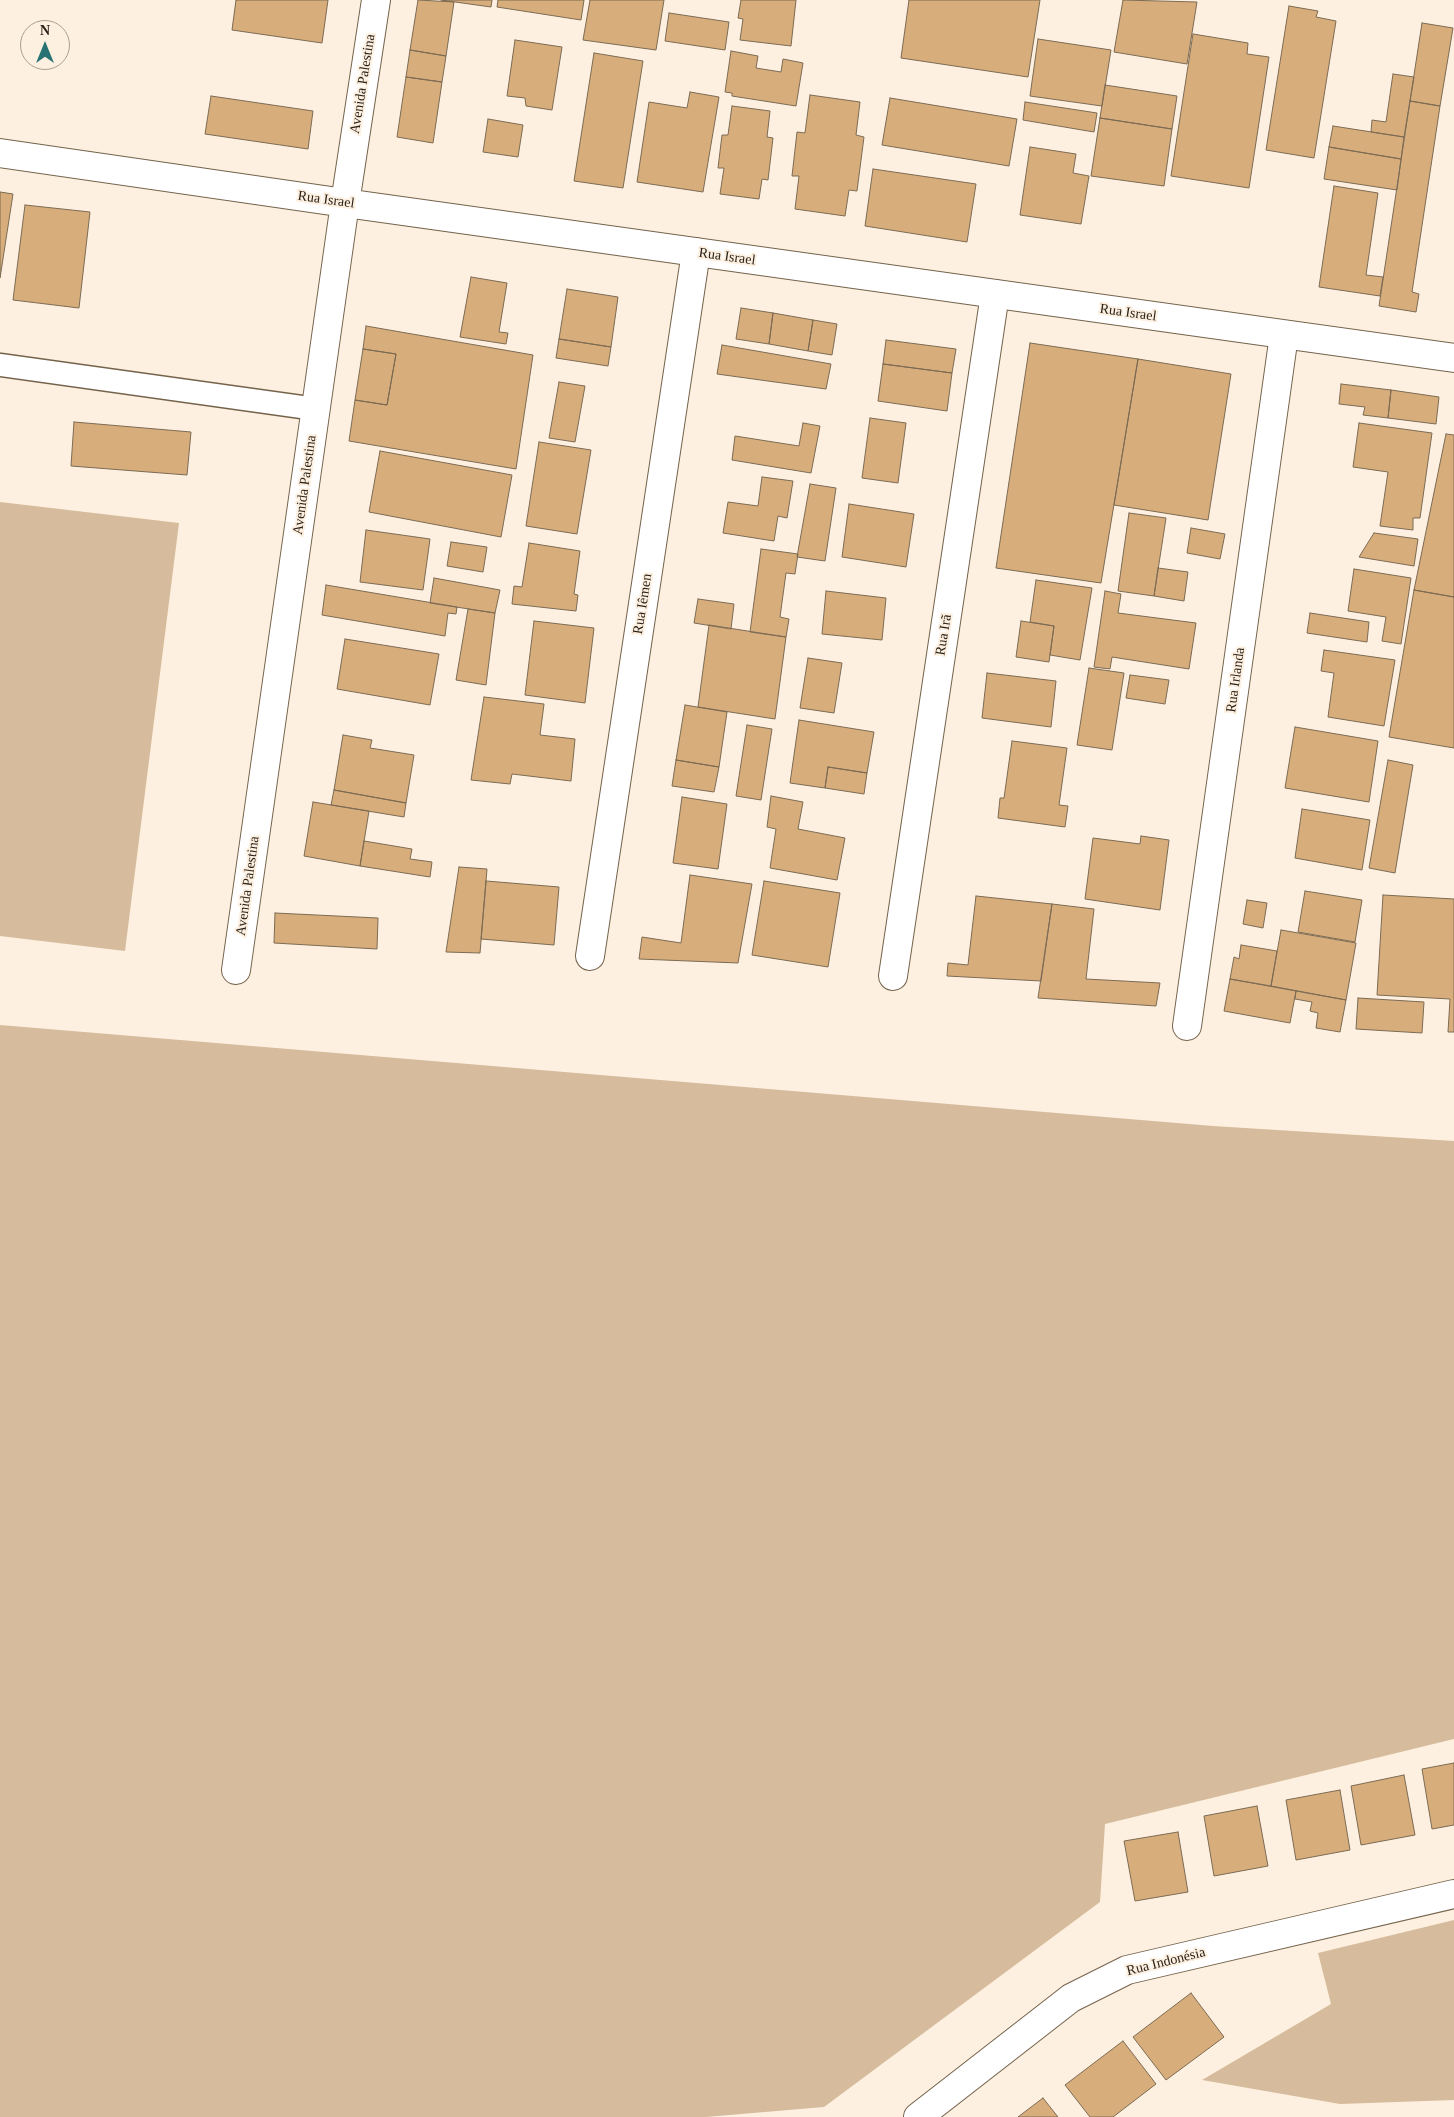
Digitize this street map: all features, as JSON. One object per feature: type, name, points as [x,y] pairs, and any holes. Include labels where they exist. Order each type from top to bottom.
[{"type":"street","name":"Avenida Palestina","points":[[236,970],[345,203],[376,0]]},
{"type":"street","name":"Rua Israel","points":[[0,153],[1454,358]]},
{"type":"street","name":"Rua Iêmen","points":[[590,956],[696,252]]},
{"type":"street","name":"Rua Irã","points":[[893,976],[995,294]]},
{"type":"street","name":"Rua Irlanda","points":[[1187,1026],[1284,335]]},
{"type":"street","name":"Rua Indonésia","points":[[918,2117],[1071,1998],[1127,1970],[1454,1894]]},
{"type":"lane","points":[[0,365],[316,409]]},
{"type":"shaded area","points":[[0,502],[179,523],[125,951],[0,936]]},
{"type":"shaded area","points":[[0,1025],[1213,1126],[1454,1141],[1454,1739],[1105,1824],[1100,1902],[824,2107],[706,2117],[0,2117]]},
{"type":"shaded area","points":[[1454,1920],[1454,2100],[1340,2104],[1202,2080],[1331,2004],[1318,1953]]},
{"type":"building","points":[[236,0],[328,0],[322,43],[232,30]]},
{"type":"building","points":[[418,0],[454,2],[446,56],[410,50]]},
{"type":"building","points":[[441,0],[492,0],[491,7]]},
{"type":"building","points":[[498,0],[584,0],[581,20],[497,7]]},
{"type":"building","points":[[590,0],[664,0],[656,50],[583,40]]},
{"type":"building","points":[[741,0],[796,0],[791,46],[740,40],[743,19],[738,18]]},
{"type":"building","points":[[909,0],[1040,0],[1028,77],[901,58]]},
{"type":"building","points":[[1123,0],[1197,2],[1187,64],[1114,52]]},
{"type":"building","points":[[1289,6],[1318,11],[1316,17],[1336,21],[1314,158],[1266,150]]},
{"type":"building","points":[[669,13],[729,22],[725,50],[665,41]]},
{"type":"building","points":[[1422,23],[1453,28],[1440,106],[1410,101]]},
{"type":"building","points":[[1193,34],[1248,43],[1247,54],[1269,57],[1249,188],[1171,176]]},
{"type":"building","points":[[1038,39],[1111,50],[1102,106],[1030,96]]},
{"type":"building","points":[[515,40],[562,47],[552,110],[526,106],[525,98],[507,96]]},
{"type":"building","points":[[410,50],[446,56],[442,82],[406,77]]},
{"type":"building","points":[[731,51],[758,56],[756,68],[781,72],[783,59],[803,63],[796,106],[732,96],[732,93],[725,92]]},
{"type":"building","points":[[594,53],[643,61],[623,188],[574,181]]},
{"type":"building","points":[[1393,74],[1414,77],[1404,137],[1371,132],[1372,120],[1386,122]]},
{"type":"building","points":[[406,77],[442,82],[433,143],[397,137]]},
{"type":"building","points":[[1105,85],[1177,96],[1172,129],[1100,118]]},
{"type":"building","points":[[690,92],[719,97],[703,192],[637,182],[649,102],[687,108]]},
{"type":"building","points":[[810,95],[860,102],[856,135],[864,137],[857,191],[849,190],[845,216],[795,209],[799,176],[792,176],[797,132],[805,133]]},
{"type":"building","points":[[211,96],[313,111],[308,149],[205,134]]},
{"type":"building","points":[[890,98],[1017,119],[1009,166],[882,145]]},
{"type":"building","points":[[1410,101],[1440,106],[1412,292],[1419,294],[1416,312],[1379,306]]},
{"type":"building","points":[[1025,102],[1097,113],[1094,132],[1023,120]]},
{"type":"building","points":[[732,106],[770,111],[767,137],[773,138],[768,180],[762,179],[759,199],[720,194],[724,168],[718,168],[722,135],[728,135]]},
{"type":"building","points":[[1100,118],[1172,129],[1164,186],[1091,176]]},
{"type":"building","points":[[488,119],[523,125],[518,157],[483,152]]},
{"type":"building","points":[[1333,126],[1404,137],[1401,159],[1329,147]]},
{"type":"building","points":[[1030,147],[1076,154],[1073,173],[1089,176],[1081,224],[1020,215]]},
{"type":"building","points":[[1329,147],[1401,159],[1397,190],[1324,179]]},
{"type":"building","points":[[873,169],[976,184],[967,242],[865,226]]},
{"type":"building","points":[[1334,186],[1378,193],[1366,275],[1383,277],[1380,296],[1319,287]]},
{"type":"building","points":[[0,192],[13,194],[0,278]]},
{"type":"building","points":[[25,205],[90,212],[79,308],[13,300]]},
{"type":"building","points":[[471,277],[507,283],[499,332],[508,333],[506,344],[460,337]]},
{"type":"building","points":[[567,289],[618,297],[611,347],[559,339]]},
{"type":"building","points":[[741,308],[773,313],[769,344],[736,339]]},
{"type":"building","points":[[773,313],[813,320],[808,351],[769,344]]},
{"type":"building","points":[[813,320],[837,324],[832,355],[808,351]]},
{"type":"building","points":[[366,326],[533,355],[516,469],[349,441],[355,400],[387,405],[396,354],[363,349]]},
{"type":"building","points":[[559,339],[611,347],[608,366],[556,358]]},
{"type":"building","points":[[886,340],[956,349],[952,373],[883,364]]},
{"type":"building","points":[[1030,343],[1138,359],[1101,583],[996,568]]},
{"type":"building","points":[[722,345],[831,364],[826,389],[717,374]]},
{"type":"building","points":[[363,349],[396,354],[387,405],[355,400]]},
{"type":"building","points":[[1138,359],[1231,374],[1208,520],[1114,505]]},
{"type":"building","points":[[883,364],[952,373],[947,411],[878,401]]},
{"type":"building","points":[[559,382],[585,386],[575,442],[549,438]]},
{"type":"building","points":[[1341,384],[1391,390],[1388,418],[1363,415],[1365,407],[1339,404]]},
{"type":"building","points":[[1391,390],[1439,397],[1436,424],[1388,418]]},
{"type":"building","points":[[870,418],[906,423],[898,483],[862,478]]},
{"type":"building","points":[[74,422],[191,432],[187,475],[71,466]]},
{"type":"building","points":[[803,423],[820,426],[811,473],[732,460],[735,436],[799,446]]},
{"type":"building","points":[[1359,423],[1432,433],[1420,518],[1413,518],[1413,530],[1380,526],[1388,472],[1353,467]]},
{"type":"building","points":[[1446,434],[1454,435],[1454,597],[1414,590]]},
{"type":"building","points":[[539,442],[591,450],[577,534],[526,526]]},
{"type":"building","points":[[380,451],[512,475],[501,537],[369,512]]},
{"type":"building","points":[[762,477],[793,481],[787,518],[778,516],[774,541],[723,533],[728,502],[758,506]]},
{"type":"building","points":[[810,484],[836,488],[825,561],[797,557]]},
{"type":"building","points":[[849,504],[914,514],[906,567],[842,557]]},
{"type":"building","points":[[1129,513],[1166,518],[1154,596],[1118,591]]},
{"type":"building","points":[[1191,528],[1225,534],[1220,559],[1187,553]]},
{"type":"building","points":[[366,530],[430,539],[423,590],[360,582]]},
{"type":"building","points":[[1374,533],[1418,539],[1414,566],[1359,557]]},
{"type":"building","points":[[451,542],[487,547],[483,572],[447,566]]},
{"type":"building","points":[[529,543],[580,551],[574,594],[578,595],[576,611],[512,604],[514,586],[522,587]]},
{"type":"building","points":[[761,549],[798,554],[795,574],[786,573],[780,617],[789,619],[786,637],[750,632]]},
{"type":"building","points":[[1158,568],[1188,572],[1184,601],[1154,596]]},
{"type":"building","points":[[1354,569],[1411,578],[1401,644],[1382,641],[1386,617],[1348,611]]},
{"type":"building","points":[[434,578],[500,590],[495,613],[430,603]]},
{"type":"building","points":[[1036,580],[1092,588],[1080,660],[1050,655],[1054,626],[1030,622]]},
{"type":"building","points":[[326,585],[457,607],[456,614],[448,613],[445,636],[322,615]]},
{"type":"building","points":[[1414,590],[1454,597],[1454,748],[1389,737]]},
{"type":"building","points":[[826,591],[886,598],[882,640],[822,634]]},
{"type":"building","points":[[1105,591],[1121,594],[1118,613],[1196,623],[1189,669],[1112,657],[1110,669],[1094,667]]},
{"type":"building","points":[[698,599],[734,604],[731,629],[694,623]]},
{"type":"building","points":[[468,609],[495,613],[486,685],[456,680]]},
{"type":"building","points":[[1310,613],[1369,622],[1367,642],[1307,633]]},
{"type":"building","points":[[534,621],[594,628],[585,703],[525,695]]},
{"type":"building","points":[[1021,621],[1054,626],[1049,662],[1016,657]]},
{"type":"building","points":[[709,625],[786,637],[775,719],[698,707]]},
{"type":"building","points":[[345,639],[439,654],[430,705],[337,689]]},
{"type":"building","points":[[1324,650],[1395,660],[1384,726],[1328,717],[1334,673],[1321,671]]},
{"type":"building","points":[[808,658],[842,663],[834,713],[800,708]]},
{"type":"building","points":[[1089,668],[1124,673],[1112,750],[1077,745]]},
{"type":"building","points":[[987,673],[1056,681],[1051,727],[982,718]]},
{"type":"building","points":[[1130,675],[1169,680],[1165,704],[1126,698]]},
{"type":"building","points":[[484,697],[544,704],[540,735],[575,739],[571,781],[512,774],[510,784],[471,780]]},
{"type":"building","points":[[685,705],[727,712],[719,767],[676,760]]},
{"type":"building","points":[[799,720],[874,732],[867,773],[828,767],[825,788],[790,783]]},
{"type":"building","points":[[747,725],[772,729],[761,800],[736,796]]},
{"type":"building","points":[[1295,727],[1378,741],[1369,802],[1285,788]]},
{"type":"building","points":[[343,735],[372,740],[370,748],[414,755],[406,803],[334,790]]},
{"type":"building","points":[[1012,741],[1067,748],[1059,805],[1068,806],[1065,827],[998,818],[1000,798],[1004,798]]},
{"type":"building","points":[[676,760],[719,767],[714,792],[672,786]]},
{"type":"building","points":[[1388,760],[1413,765],[1395,873],[1369,868]]},
{"type":"building","points":[[828,767],[867,773],[864,794],[825,788]]},
{"type":"building","points":[[334,790],[406,803],[404,817],[331,805]]},
{"type":"building","points":[[771,796],[803,802],[798,829],[845,838],[837,880],[770,868],[776,829],[767,827]]},
{"type":"building","points":[[682,797],[727,804],[718,869],[673,863]]},
{"type":"building","points":[[313,802],[369,811],[360,866],[304,856]]},
{"type":"building","points":[[1302,809],[1370,820],[1362,870],[1295,858]]},
{"type":"building","points":[[1141,836],[1169,840],[1160,910],[1085,899],[1093,838],[1140,844]]},
{"type":"building","points":[[364,841],[412,849],[410,859],[432,862],[430,877],[360,866]]},
{"type":"building","points":[[459,867],[487,869],[480,953],[446,952]]},
{"type":"building","points":[[690,875],[752,884],[738,963],[639,959],[642,937],[681,943]]},
{"type":"building","points":[[486,881],[559,887],[554,945],[481,939]]},
{"type":"building","points":[[764,881],[840,893],[828,967],[752,955]]},
{"type":"building","points":[[1305,891],[1362,900],[1355,942],[1298,932]]},
{"type":"building","points":[[1383,895],[1454,899],[1454,1032],[1448,1032],[1450,999],[1377,995]]},
{"type":"building","points":[[976,896],[1052,904],[1041,981],[947,976],[948,963],[968,965]]},
{"type":"building","points":[[1247,900],[1267,903],[1263,928],[1243,924]]},
{"type":"building","points":[[1052,904],[1094,909],[1086,979],[1160,983],[1156,1006],[1038,998]]},
{"type":"building","points":[[275,913],[378,918],[377,949],[274,943]]},
{"type":"building","points":[[1281,930],[1356,943],[1346,1000],[1271,986]]},
{"type":"building","points":[[1241,945],[1277,951],[1271,986],[1230,979],[1234,957],[1239,959]]},
{"type":"building","points":[[1230,979],[1296,991],[1290,1023],[1224,1011]]},
{"type":"building","points":[[1296,991],[1346,1000],[1340,1032],[1316,1028],[1318,1013],[1310,1011],[1312,1002],[1295,999]]},
{"type":"building","points":[[1358,998],[1424,1002],[1422,1033],[1356,1029]]},
{"type":"building","points":[[1454,1763],[1454,1825],[1432,1829],[1422,1769]]},
{"type":"building","points":[[1404,1775],[1415,1835],[1361,1845],[1351,1786]]},
{"type":"building","points":[[1340,1790],[1350,1850],[1296,1860],[1286,1800]]},
{"type":"building","points":[[1257,1806],[1268,1866],[1214,1876],[1204,1816]]},
{"type":"building","points":[[1178,1832],[1188,1892],[1135,1901],[1124,1841]]},
{"type":"building","points":[[1191,1993],[1224,2037],[1166,2080],[1133,2037]]},
{"type":"building","points":[[1123,2041],[1156,2084],[1113,2117],[1090,2117],[1065,2085]]},
{"type":"building","points":[[1043,2098],[1058,2117],[1018,2117]]}]
